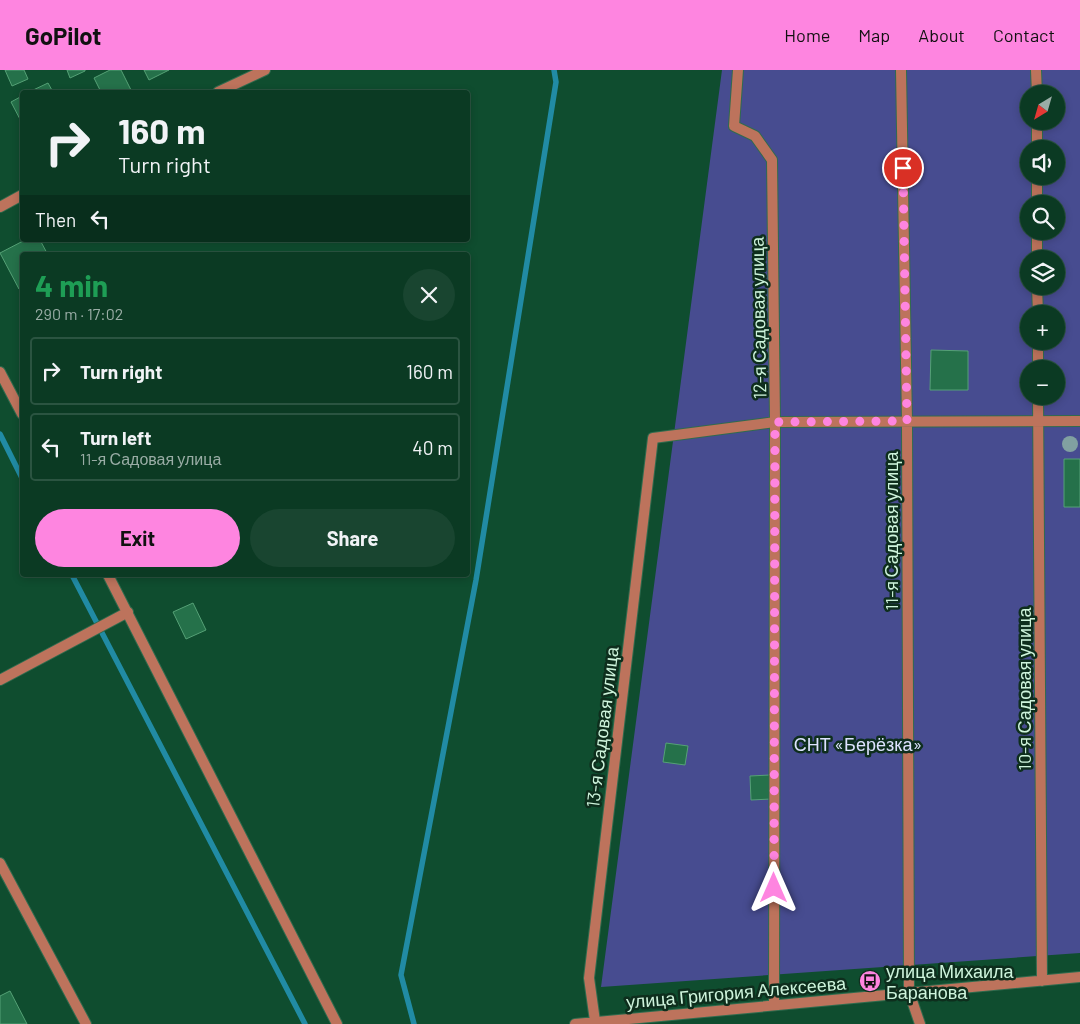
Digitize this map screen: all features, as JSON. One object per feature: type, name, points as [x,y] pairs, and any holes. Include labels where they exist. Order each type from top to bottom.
[{"type":"street","points":[[222,90],[265,70]]},
{"type":"street","name":"12-я Садовая улица","points":[[738,70],[734,126],[755,136],[772,160],[775,422],[774,1005]]},
{"type":"street","name":"11-я Садовая улица","points":[[901,70],[907,421],[909,992]]},
{"type":"street","points":[[1036,70],[1036,85]]},
{"type":"street","points":[[0,207],[20,196]]},
{"type":"street","points":[[0,372],[20,410]]},
{"type":"street","name":"10-я Садовая улица","points":[[1038,405],[1042,980]]},
{"type":"street","points":[[775,422],[1080,420]]},
{"type":"street","name":"13-я Садовая улица","points":[[595,1021],[589,978],[653,438],[775,422]]},
{"type":"street","points":[[109,577],[337,1024]]},
{"type":"street","points":[[0,680],[128,612]]},
{"type":"street","points":[[0,863],[86,1024]]},
{"type":"street","name":"улица Григория Алексеева","points":[[575,1024],[1080,977]]},
{"type":"street","points":[[909,992],[920,1024]]},
{"type":"green space","name":"СНТ «Берёзка»","points":[[722,70],[1080,70],[1080,953],[601,987]]},
{"type":"building","points":[[5,70],[24,70],[28,79],[12,86]]},
{"type":"building","points":[[67,70],[85,70],[85,71],[70,78]]},
{"type":"building","points":[[110,70],[121,70],[131,90],[100,90],[94,78]]},
{"type":"building","points":[[144,70],[169,70],[149,80]]},
{"type":"building","points":[[48,83],[52,90],[33,90]]},
{"type":"building","points":[[20,97],[20,119],[11,102]]},
{"type":"building","points":[[21,242],[41,242],[46,252],[20,252],[19,289],[0,253]]},
{"type":"building","points":[[931,350],[968,351],[968,390],[930,390]]},
{"type":"building","points":[[1064,459],[1080,459],[1080,507],[1064,507]]},
{"type":"building","points":[[193,603],[206,630],[186,639],[173,612]]},
{"type":"building","points":[[666,743],[688,746],[685,765],[663,762]]},
{"type":"building","points":[[770,775],[771,799],[751,800],[750,776]]},
{"type":"building","points":[[10,991],[27,1024],[0,1024],[0,996]]},
{"type":"waterway","points":[[414,1024],[401,975],[476,580],[556,82],[554,70]]},
{"type":"waterway","points":[[0,434],[20,474]]},
{"type":"waterway","points":[[73,577],[305,1024]]},
{"type":"place","name":"улица Михаила Баранова","points":[[870,981]]},
{"type":"route","points":[[774,888],[775,422],[907,421],[903,168]]}]
